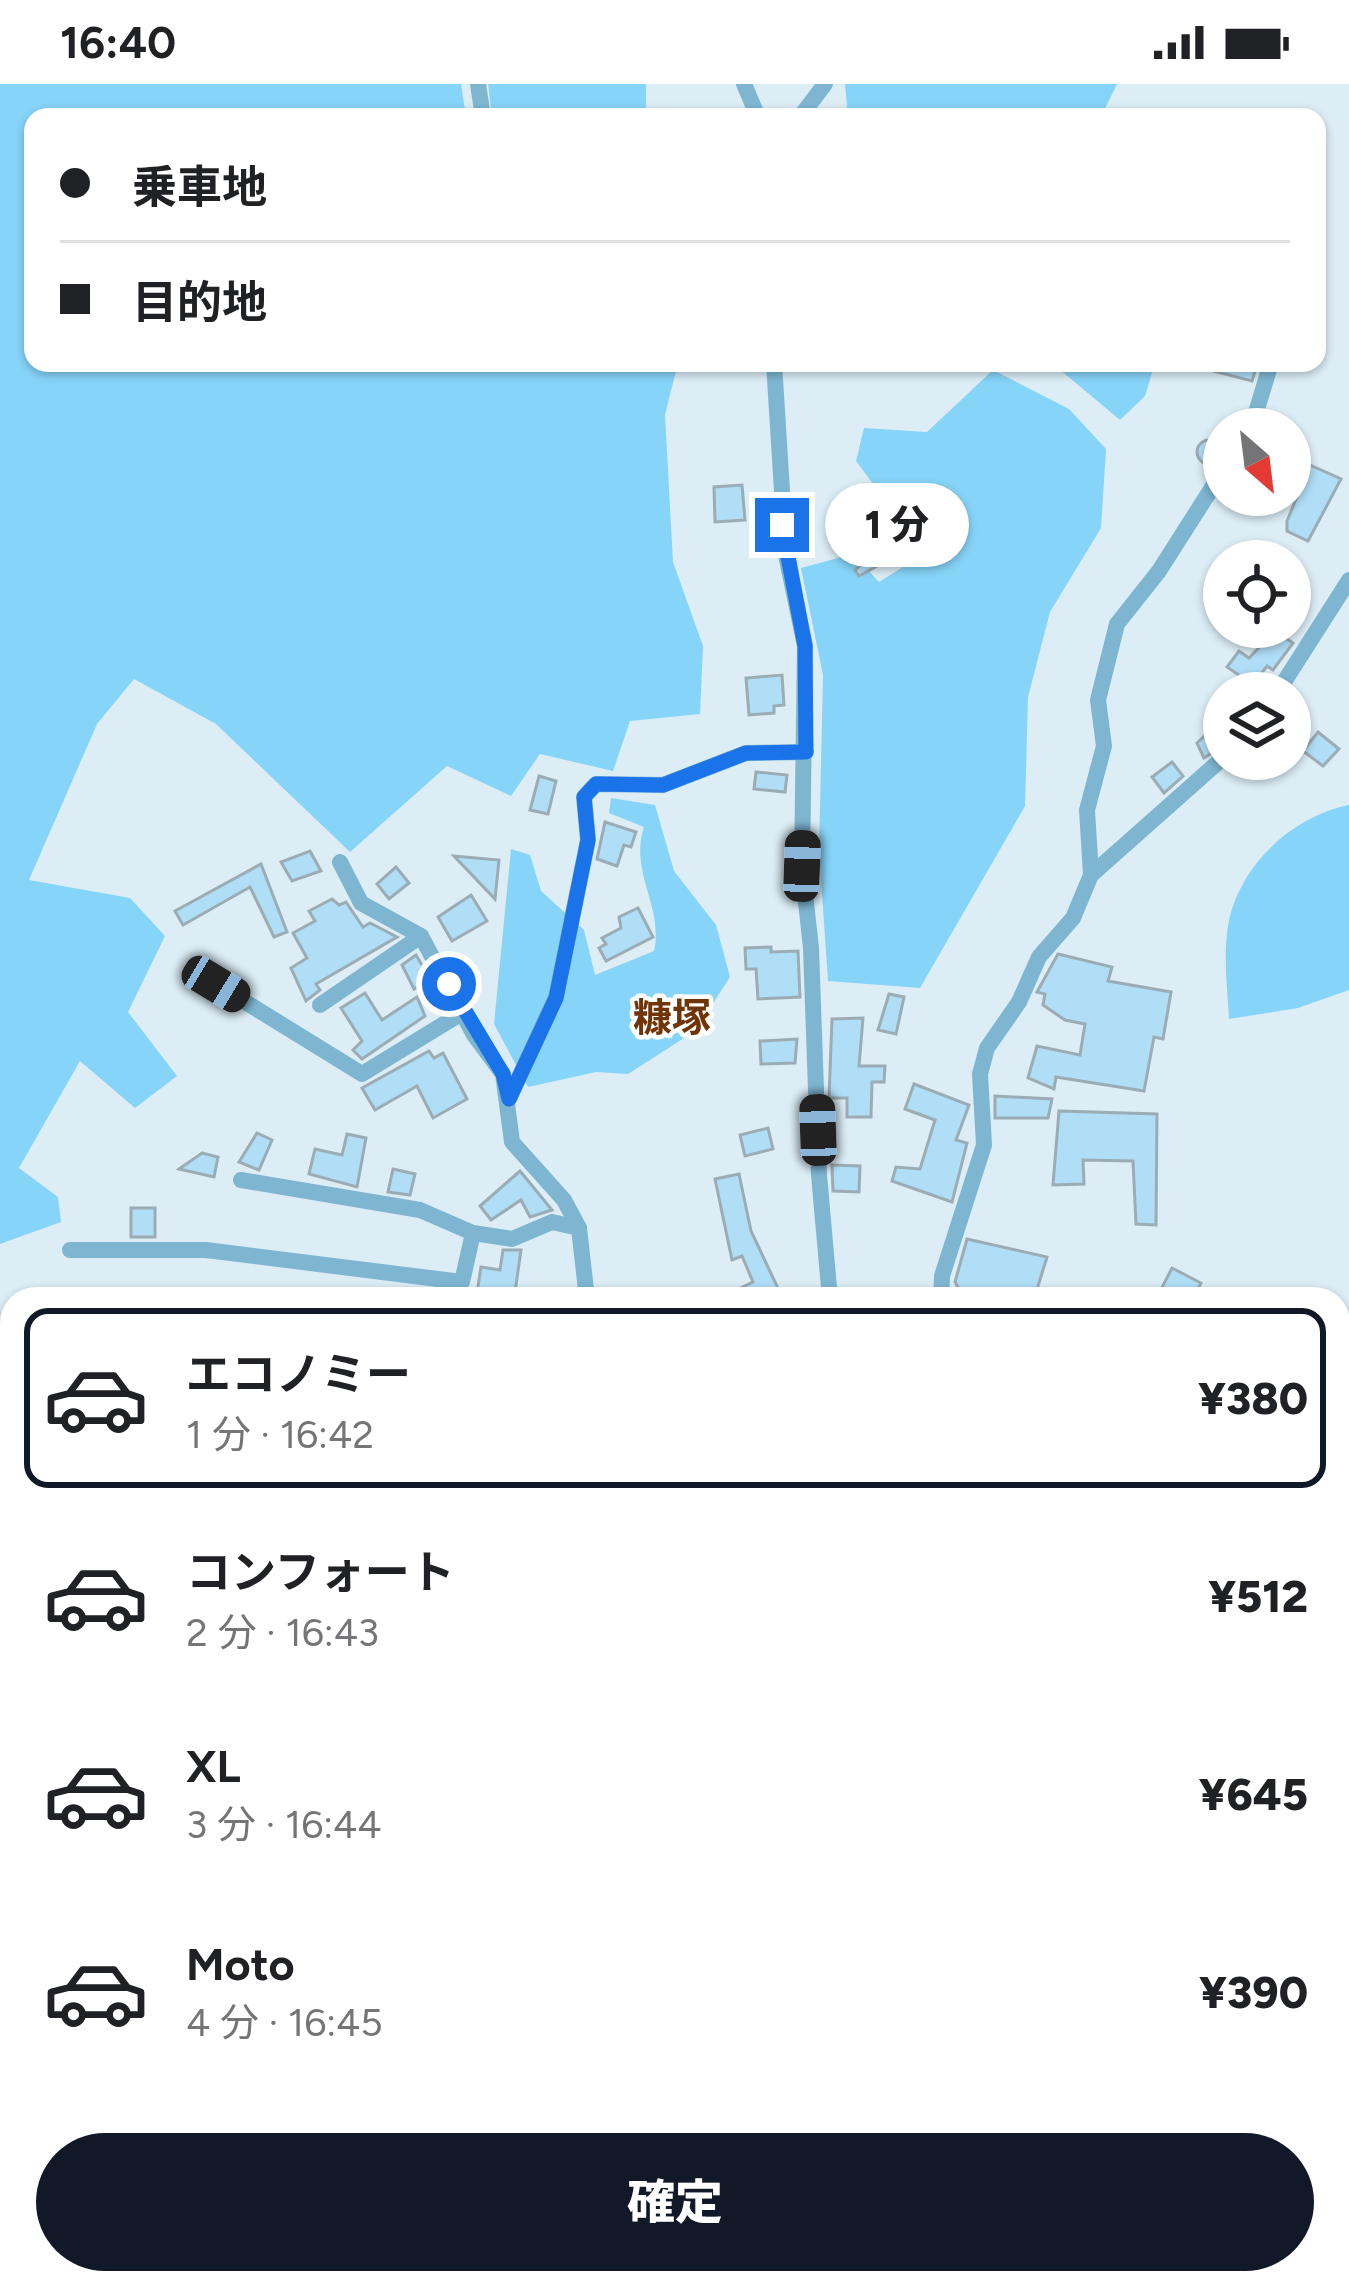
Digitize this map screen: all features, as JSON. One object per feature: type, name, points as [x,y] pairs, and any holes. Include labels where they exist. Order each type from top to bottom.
[{"type":"street","points":[[807,108],[825,84]]},
{"type":"street","points":[[775,372],[785,555],[805,646],[802,866],[812,947],[819,1175],[829,1287]]},
{"type":"street","points":[[1257,408],[1268,372]]},
{"type":"street","points":[[1091,874],[1087,810],[1104,746],[1098,700],[1117,624],[1159,571],[1203,502]]},
{"type":"street","points":[[1290,672],[1349,580]]},
{"type":"street","points":[[509,1099],[556,998],[588,840],[584,797],[596,784],[663,785],[746,753],[806,752]]},
{"type":"street","points":[[942,1287],[984,1145],[980,1074],[987,1048],[1019,1002],[1039,957],[1072,918],[1091,874],[1203,775]]},
{"type":"street","points":[[340,862],[362,903],[421,936],[462,1013],[503,1074],[512,1142],[563,1200],[579,1228],[586,1287]]},
{"type":"street","points":[[320,1005],[421,936]]},
{"type":"street","points":[[216,984],[362,1074],[462,1013]]},
{"type":"street","points":[[241,1180],[420,1210],[473,1233],[512,1238],[552,1222],[579,1228]]},
{"type":"street","points":[[70,1250],[206,1250],[462,1282],[473,1233]]},
{"type":"shaded area","points":[[0,84],[461,84],[465,108],[24,108],[24,372],[676,372],[665,415],[673,562],[703,646],[700,714],[630,721],[613,771],[540,754],[511,796],[447,766],[350,852],[216,724],[134,679],[97,724],[29,880],[130,898],[165,936],[128,1012],[177,1076],[135,1108],[80,1061],[19,1168],[58,1197],[61,1222],[0,1244]]},
{"type":"shaded area","points":[[488,84],[646,84],[646,108],[491,108]]},
{"type":"shaded area","points":[[845,84],[1117,84],[1105,108],[847,108]]},
{"type":"shaded area","points":[[991,372],[1069,409],[1106,449],[1101,528],[1050,612],[1028,697],[1025,806],[920,988],[828,981],[819,851],[823,675],[801,568],[853,554],[879,582],[928,551],[925,527],[908,503],[888,504],[856,461],[864,428],[927,432]]},
{"type":"shaded area","points":[[1063,372],[1152,372],[1145,396],[1120,420]]},
{"type":"shaded area","points":[[611,798],[655,805],[674,871],[716,925],[730,977],[695,1031],[628,1074],[596,1072],[528,1087],[494,1024],[511,849],[530,855],[541,891],[584,930],[595,975],[654,951],[655,919],[641,859],[644,827],[609,813]]},
{"type":"shaded area","points":[[1349,805],[1349,990],[1298,1008],[1229,1019],[1227,933],[1241,888],[1278,840],[1312,818]]},
{"type":"building","points":[[1217,372],[1255,372],[1252,381]]},
{"type":"building","points":[[1311,465],[1341,479],[1309,540],[1287,531],[1289,516],[1311,516]]},
{"type":"building","points":[[742,485],[745,520],[715,522],[714,487]]},
{"type":"building","points":[[840,496],[858,496],[858,523],[841,523]]},
{"type":"building","points":[[902,527],[913,546],[859,576],[855,570],[877,551],[873,543]]},
{"type":"building","points":[[1259,648],[1289,648],[1273,670],[1267,666],[1263,672],[1234,672],[1227,667],[1239,651],[1249,658]]},
{"type":"building","points":[[782,675],[784,705],[774,706],[774,713],[749,715],[746,678]]},
{"type":"building","points":[[1318,732],[1339,749],[1323,766],[1311,757],[1311,741]]},
{"type":"building","points":[[1172,762],[1183,776],[1164,793],[1152,777]]},
{"type":"building","points":[[756,772],[787,775],[785,792],[754,789]]},
{"type":"building","points":[[539,776],[556,781],[548,814],[530,810]]},
{"type":"building","points":[[605,822],[636,832],[631,847],[624,845],[617,866],[597,859]]},
{"type":"building","points":[[310,851],[321,871],[292,881],[281,862]]},
{"type":"building","points":[[454,856],[499,860],[495,899]]},
{"type":"building","points":[[261,864],[287,932],[274,937],[250,887],[183,925],[175,911]]},
{"type":"building","points":[[396,867],[409,883],[389,899],[377,884]]},
{"type":"building","points":[[471,895],[487,921],[452,941],[438,917]]},
{"type":"building","points":[[332,899],[339,905],[346,902],[363,927],[370,923],[397,937],[316,984],[320,990],[306,1001],[291,968],[307,958],[293,933],[315,921],[309,911]]},
{"type":"building","points":[[638,908],[653,937],[606,961],[599,948],[606,944],[602,938],[621,928],[619,917]]},
{"type":"building","points":[[771,947],[771,952],[798,951],[800,997],[758,999],[756,969],[746,969],[745,948]]},
{"type":"building","points":[[1058,954],[1112,967],[1108,981],[1171,992],[1163,1039],[1154,1037],[1144,1091],[1056,1077],[1054,1089],[1028,1078],[1037,1046],[1080,1055],[1085,1024],[1065,1020],[1043,1005],[1045,994],[1037,992]]},
{"type":"building","points":[[416,955],[430,979],[414,989],[402,965]]},
{"type":"building","points":[[365,993],[382,1020],[417,997],[425,1016],[362,1059],[353,1050],[362,1041],[341,1008]]},
{"type":"building","points":[[889,994],[904,997],[896,1034],[878,1030]]},
{"type":"building","points":[[863,1018],[859,1066],[885,1066],[884,1082],[872,1082],[871,1117],[847,1117],[847,1098],[829,1098],[832,1019]]},
{"type":"building","points":[[797,1039],[795,1063],[761,1064],[760,1041]]},
{"type":"building","points":[[429,1051],[434,1058],[443,1053],[467,1099],[433,1118],[417,1086],[375,1110],[362,1088]]},
{"type":"building","points":[[914,1084],[969,1105],[956,1140],[967,1143],[952,1202],[892,1181],[896,1167],[920,1169],[935,1120],[905,1109]]},
{"type":"building","points":[[995,1096],[1052,1099],[1048,1118],[995,1118]]},
{"type":"building","points":[[1059,1111],[1157,1114],[1156,1225],[1136,1224],[1133,1161],[1083,1160],[1084,1184],[1053,1185]]},
{"type":"building","points":[[768,1128],[773,1149],[745,1156],[740,1135]]},
{"type":"building","points":[[257,1133],[272,1140],[259,1170],[239,1162]]},
{"type":"building","points":[[347,1134],[366,1138],[357,1187],[309,1174],[315,1149],[342,1155]]},
{"type":"building","points":[[202,1153],[218,1157],[214,1177],[179,1169]]},
{"type":"building","points":[[832,1165],[860,1166],[859,1192],[833,1191]]},
{"type":"building","points":[[393,1169],[415,1174],[410,1195],[388,1192]]},
{"type":"building","points":[[520,1171],[552,1210],[530,1217],[521,1200],[491,1220],[480,1206]]},
{"type":"building","points":[[739,1174],[751,1231],[777,1287],[742,1287],[753,1282],[742,1256],[732,1260],[715,1179]]},
{"type":"building","points":[[131,1208],[155,1208],[155,1237],[131,1237]]},
{"type":"building","points":[[967,1239],[1047,1257],[1038,1287],[958,1287],[955,1282]]},
{"type":"building","points":[[503,1250],[521,1250],[516,1287],[478,1287],[481,1267],[500,1270]]},
{"type":"building","points":[[1172,1268],[1201,1283],[1199,1287],[1162,1287]]},
{"type":"district","name":"糠塚","points":[[672,1017]]},
{"type":"route","points":[[449,984],[475,1035],[503,1074],[509,1099],[556,998],[588,840],[584,797],[596,784],[663,785],[746,753],[806,752],[805,646],[782,525]]}]
